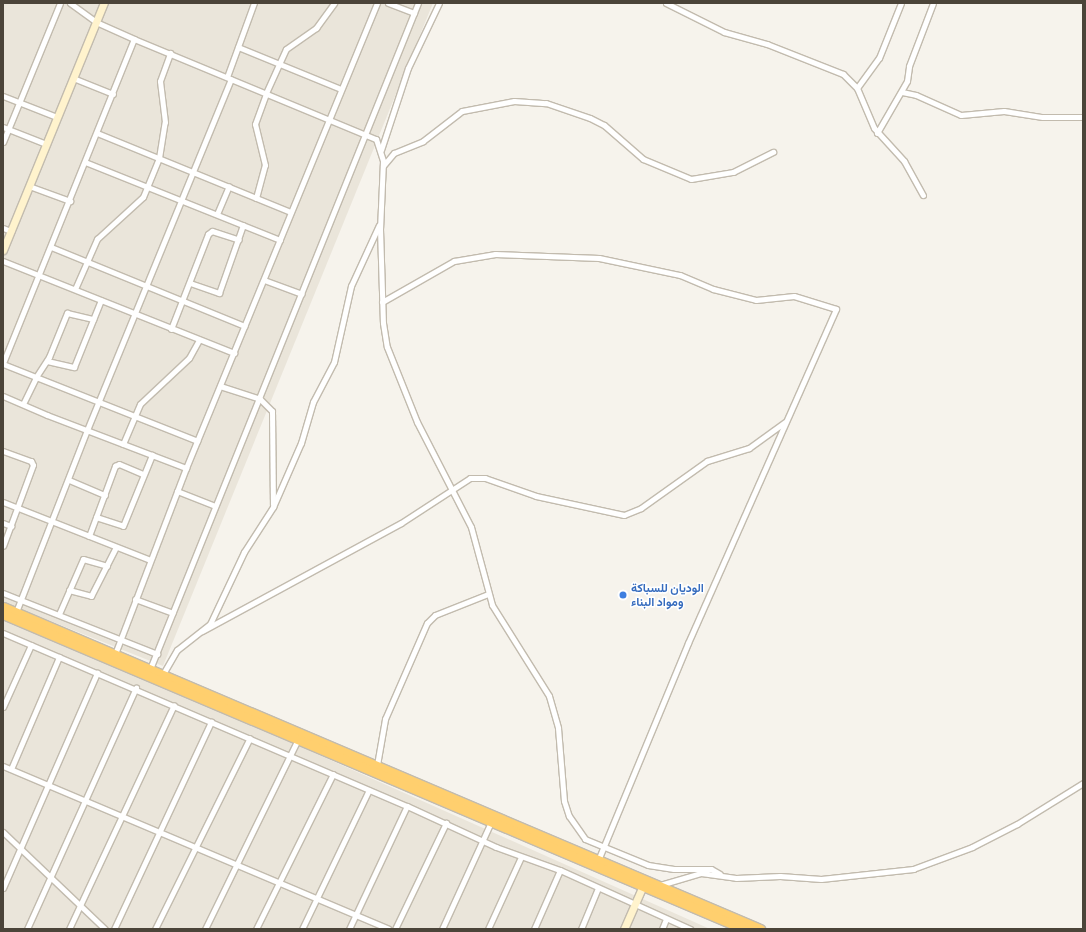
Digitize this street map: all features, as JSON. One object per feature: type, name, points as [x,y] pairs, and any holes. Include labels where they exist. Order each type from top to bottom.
[{"type":"highway","points":[[3,607],[598,860],[744,929]]},
{"type":"highway","points":[[3,614],[491,822],[644,883],[659,886],[760,929]]},
{"type":"street","points":[[3,142],[5,128],[19,102],[60,3]]},
{"type":"street","points":[[70,3],[96,22],[134,39],[330,118],[368,134],[376,139],[381,150],[383,166],[380,224],[382,302],[387,347],[415,417],[471,527],[488,594],[496,613],[549,696],[558,728],[564,801],[569,816],[585,839],[656,868],[706,869],[736,878],[767,876],[821,879],[913,869],[977,845],[1017,824],[1083,783]]},
{"type":"street","points":[[3,250],[104,3]]},
{"type":"street","points":[[16,612],[69,480],[87,430],[194,172],[229,78],[238,47],[254,3]]},
{"type":"street","points":[[256,198],[265,165],[255,124],[266,93],[278,64],[289,45],[316,28],[334,3]]},
{"type":"street","points":[[115,654],[177,490],[377,3]]},
{"type":"street","points":[[388,3],[414,13]]},
{"type":"street","points":[[150,669],[215,506],[260,400],[368,134],[418,3]]},
{"type":"street","points":[[381,150],[408,68],[440,3]]},
{"type":"street","points":[[666,3],[724,32],[767,44],[835,69],[851,79],[857,88],[877,133],[904,161],[923,195]]},
{"type":"street","points":[[857,88],[879,58],[901,3]]},
{"type":"street","points":[[877,133],[902,92],[933,3]]},
{"type":"street","points":[[134,39],[86,162],[38,275],[3,364],[135,415],[197,441]]},
{"type":"street","points":[[238,47],[341,89]]},
{"type":"street","points":[[75,289],[97,239],[140,200],[159,158],[165,122],[160,81],[170,53]]},
{"type":"street","points":[[73,78],[113,94]]},
{"type":"street","points":[[902,92],[916,95],[961,115],[1004,111],[1043,117],[1083,117]]},
{"type":"street","points":[[3,96],[57,117]]},
{"type":"street","points":[[383,166],[394,153],[423,141],[462,111],[514,101],[546,103],[590,118],[604,125],[643,159],[691,179],[733,172],[773,152]]},
{"type":"street","points":[[5,128],[46,144]]},
{"type":"street","points":[[97,132],[291,212]]},
{"type":"street","points":[[86,162],[280,240]]},
{"type":"street","points":[[29,186],[70,201]]},
{"type":"street","points":[[217,214],[229,186]]},
{"type":"street","points":[[202,631],[214,616],[244,552],[273,507],[301,443],[313,402],[334,362],[351,286],[380,224]]},
{"type":"street","points":[[190,283],[219,293],[244,225]]},
{"type":"street","points":[[3,228],[11,231]]},
{"type":"street","points":[[171,329],[210,233],[238,240]]},
{"type":"street","points":[[51,247],[245,326]]},
{"type":"street","points":[[382,302],[454,261],[495,254],[599,258],[680,275],[713,289],[756,300],[794,296],[836,309],[786,421],[602,847],[598,860]]},
{"type":"street","points":[[3,261],[234,353]]},
{"type":"street","points":[[264,280],[302,294]]},
{"type":"street","points":[[47,361],[74,368],[101,300]]},
{"type":"street","points":[[22,404],[36,377],[47,361],[66,313],[93,319]]},
{"type":"street","points":[[123,444],[142,402],[189,358],[199,340]]},
{"type":"street","points":[[220,386],[260,400],[272,413],[273,507]]},
{"type":"street","points":[[3,397],[186,468]]},
{"type":"street","points":[[163,674],[177,650],[202,631],[401,523],[470,478],[485,478],[536,496],[624,515],[641,508],[707,461],[749,448],[786,421]]},
{"type":"street","points":[[3,451],[32,463],[18,508],[3,546]]},
{"type":"street","points":[[96,517],[123,526],[152,455]]},
{"type":"street","points":[[89,536],[116,465],[143,474]]},
{"type":"street","points":[[69,480],[105,495]]},
{"type":"street","points":[[177,490],[215,506]]},
{"type":"street","points":[[3,502],[150,560]]},
{"type":"street","points":[[3,523],[11,526]]},
{"type":"street","points":[[69,590],[90,596],[116,547]]},
{"type":"street","points":[[59,614],[83,558],[107,566]]},
{"type":"street","points":[[3,593],[59,614],[156,654]]},
{"type":"street","points":[[377,766],[385,719],[427,623],[435,616],[488,594]]},
{"type":"street","points":[[135,599],[173,613]]},
{"type":"street","points":[[3,633],[136,688],[211,722],[408,806],[483,841],[521,857],[560,870],[635,906],[690,929]]},
{"type":"street","points":[[3,707],[31,645]]},
{"type":"street","points":[[11,769],[59,657]]},
{"type":"street","points":[[3,888],[97,673]]},
{"type":"street","points":[[27,929],[136,688]]},
{"type":"street","points":[[69,929],[174,705]]},
{"type":"street","points":[[114,929],[211,722]]},
{"type":"street","points":[[155,929],[250,738]]},
{"type":"street","points":[[205,929],[298,739]]},
{"type":"street","points":[[3,766],[160,830],[196,847],[388,929]]},
{"type":"street","points":[[256,929],[333,774]]},
{"type":"street","points":[[302,929],[369,790]]},
{"type":"street","points":[[349,929],[408,806]]},
{"type":"street","points":[[442,929],[491,822]]},
{"type":"street","points":[[395,929],[446,823]]},
{"type":"street","points":[[3,832],[106,929]]},
{"type":"street","points":[[488,929],[521,857]]},
{"type":"street","points":[[534,929],[560,870]]},
{"type":"street","points":[[659,886],[691,875],[720,874]]},
{"type":"street","points":[[624,929],[644,883]]},
{"type":"street","points":[[581,929],[598,888]]},
{"type":"street","points":[[662,929],[666,919]]},
{"type":"shaded area","points":[[3,3],[433,3],[163,666],[3,602]]},
{"type":"shaded area","points":[[3,619],[155,682],[710,929],[3,929]]},
{"type":"place","name":"الوديان للسباكة ومواد البناء","points":[[623,595]]}]
